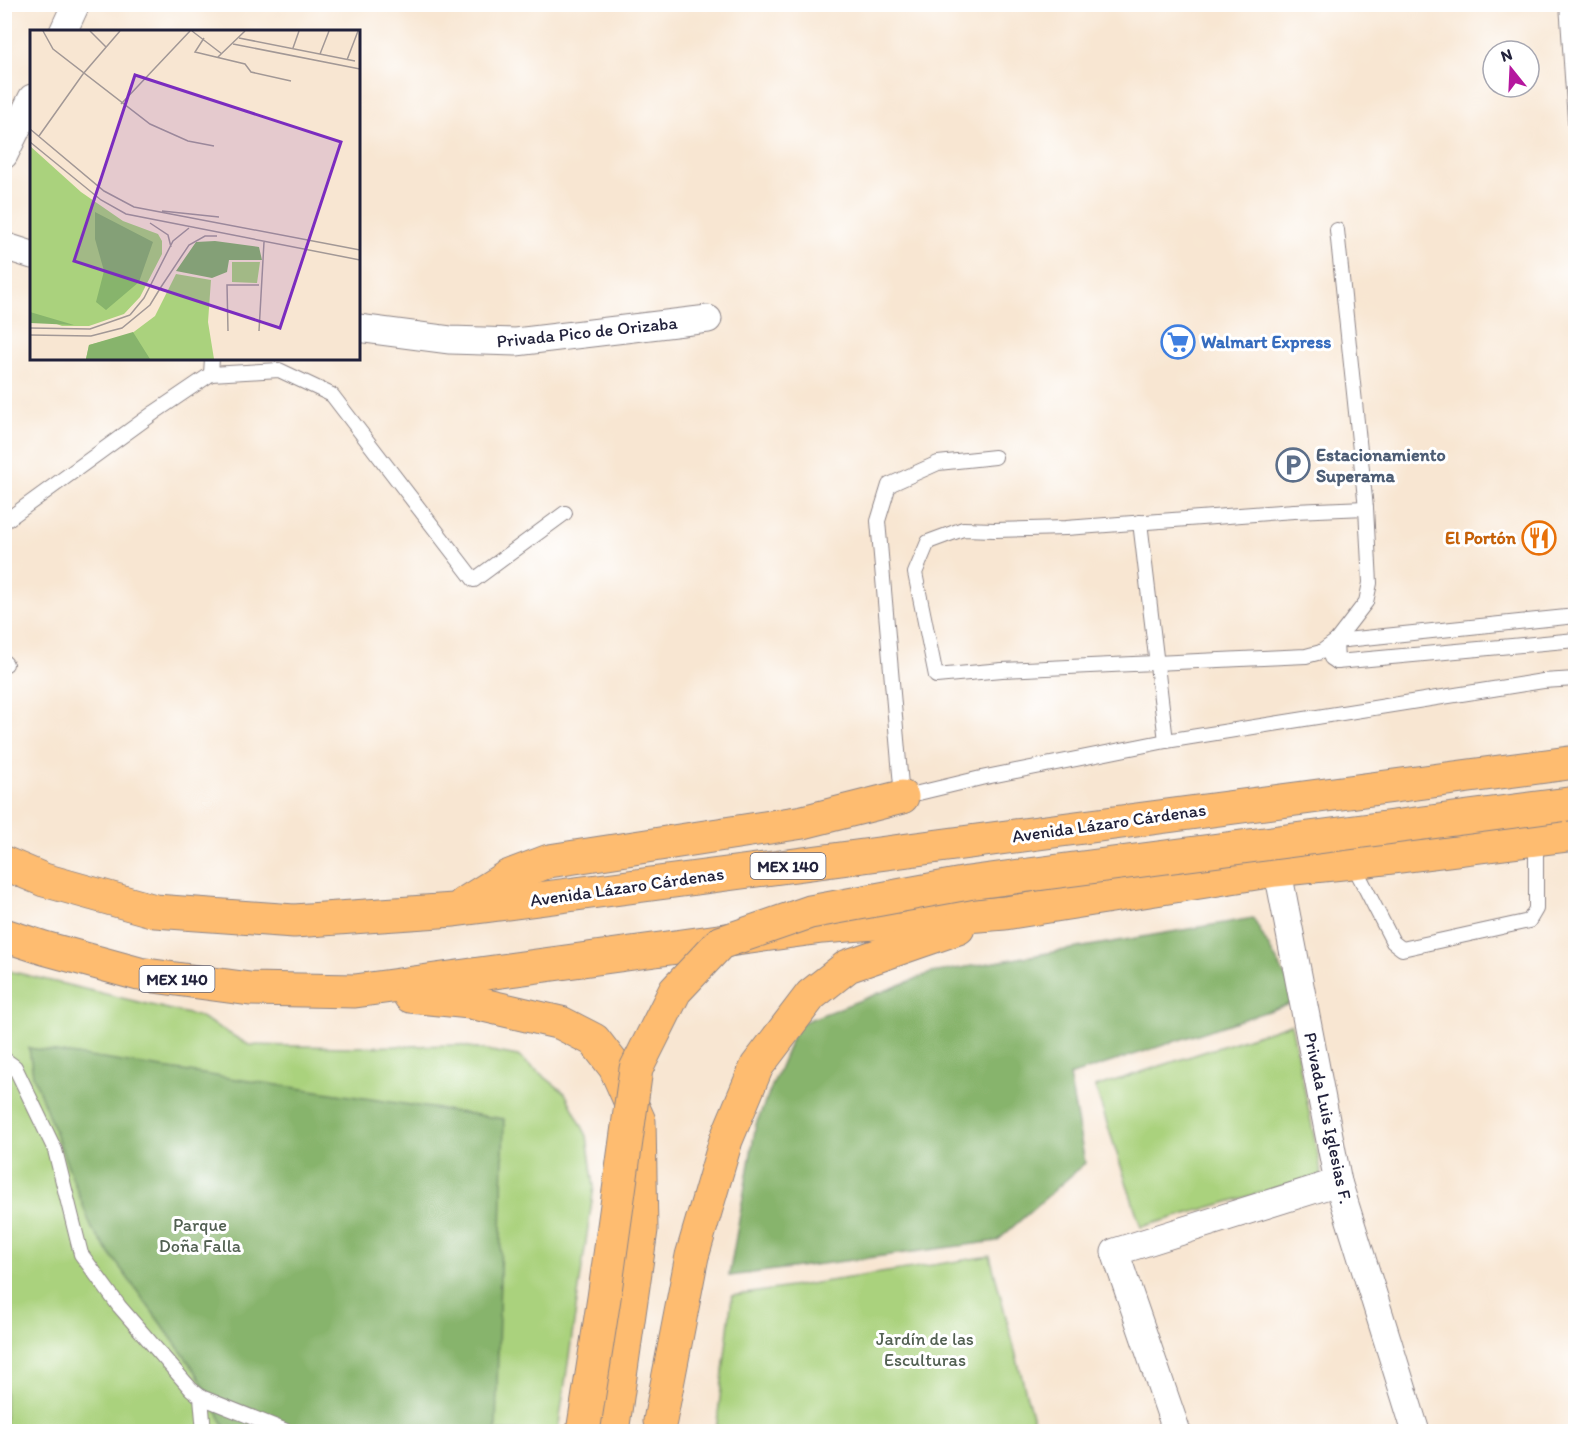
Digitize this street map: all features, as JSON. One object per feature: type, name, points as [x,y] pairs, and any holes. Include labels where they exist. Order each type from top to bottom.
[{"type":"highway","name":"Avenida Lázaro Cárdenas","points":[[4,863],[44,880],[155,911],[294,921],[454,910],[1575,762]]},
{"type":"highway","points":[[454,910],[507,877],[549,861],[803,822],[902,797]]},
{"type":"highway","points":[[583,1431],[636,1069],[675,991],[720,943],[810,912],[968,883],[1575,803]]},
{"type":"highway","name":"MEX 140","points":[[4,935],[139,974],[250,989],[355,991],[822,927],[1005,913],[1275,870],[1575,834]]},
{"type":"highway","points":[[662,1426],[692,1256],[726,1140],[757,1066],[811,995],[848,966],[1005,913]]},
{"type":"highway","points":[[355,991],[470,1002],[561,1023],[594,1040],[615,1067],[639,1121],[641,1230],[612,1431]]},
{"type":"street","points":[[64,30],[76,4]]},
{"type":"street","points":[[4,155],[30,102]]},
{"type":"street","points":[[4,246],[30,254]]},
{"type":"street","name":"Privada Pico de Orizaba","points":[[360,328],[450,340],[516,342],[708,319]]},
{"type":"street","name":"Privada Luis Iglesias F.","points":[[1275,870],[1281,886],[1338,1182],[1416,1431]]},
{"type":"street","points":[[1177,1431],[1115,1252],[1338,1182]]},
{"type":"lane","points":[[1567,4],[1575,135]]},
{"type":"lane","points":[[1337,230],[1366,508],[1370,583],[1366,602],[1336,640],[1321,652],[1306,656],[1002,670],[936,676],[915,573],[928,542],[963,529],[994,531],[1054,529],[1366,508]]},
{"type":"lane","points":[[211,374],[212,360]]},
{"type":"lane","points":[[4,522],[211,374],[279,370],[332,395],[474,580],[565,513]]},
{"type":"lane","points":[[995,457],[938,463],[889,485],[878,521],[902,797],[981,777],[1166,741],[1543,681],[1575,679]]},
{"type":"lane","points":[[1140,522],[1166,741]]},
{"type":"lane","points":[[1336,640],[1575,616]]},
{"type":"lane","points":[[1336,640],[1337,662]]},
{"type":"lane","points":[[1321,652],[1337,662],[1575,640]]},
{"type":"lane","points":[[1352,862],[1393,942],[1402,949],[1528,921],[1536,909],[1536,839]]},
{"type":"lane","points":[[4,1059],[15,1067],[55,1150],[81,1254],[119,1306],[191,1389],[201,1397],[289,1431]]},
{"type":"lane","points":[[201,1397],[204,1431]]},
{"type":"green space","points":[[1253,918],[1299,1001],[1069,1076],[1085,1163],[997,1241],[729,1276],[756,1124],[798,1024],[931,973]]},
{"type":"green space","name":"Parque Doña Falla","points":[[5,970],[201,1017],[249,1045],[348,1047],[459,1045],[518,1056],[565,1093],[587,1136],[594,1187],[558,1431],[5,1432]]},
{"type":"green space","points":[[1291,1024],[1322,1175],[1141,1227],[1095,1087]]},
{"type":"green space","points":[[29,1048],[504,1119],[496,1429],[494,1431],[227,1431],[196,1372],[92,1229],[33,1075]]},
{"type":"green space","name":"Jardín de las Esculturas","points":[[990,1256],[1036,1431],[716,1431],[732,1296]]},
{"type":"place","name":"Walmart Express","points":[[1178,342]]},
{"type":"place","name":"Estacionamiento Superama","points":[[1293,465]]},
{"type":"place","name":"El Portón","points":[[1539,538]]}]
